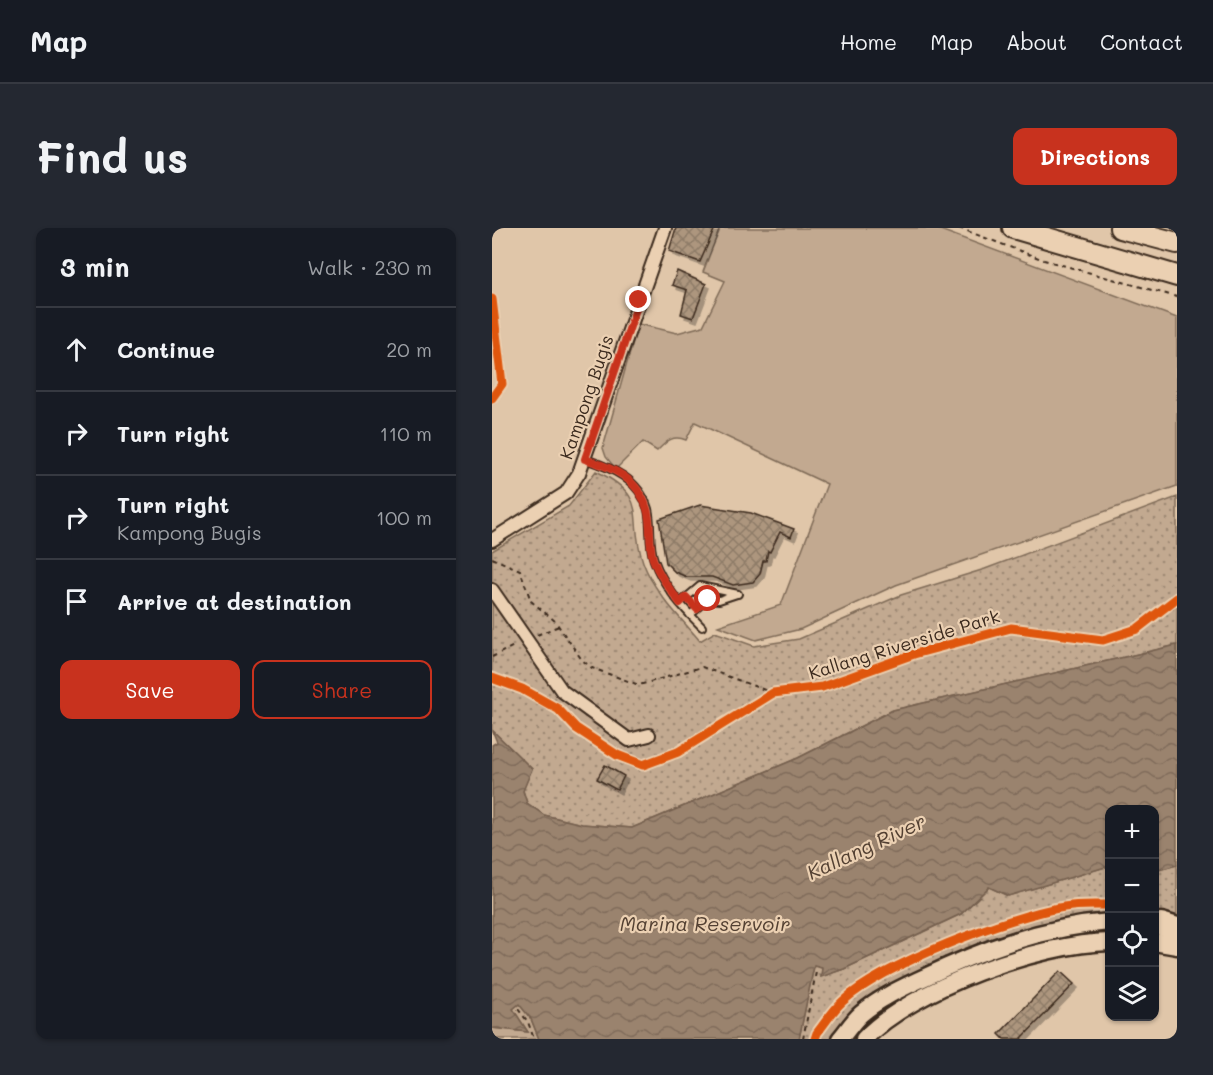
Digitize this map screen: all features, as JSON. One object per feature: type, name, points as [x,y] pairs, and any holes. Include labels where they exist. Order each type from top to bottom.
[{"type":"main road","points":[[1013,228],[1175,274]]},
{"type":"main road","points":[[1120,228],[1169,241],[1177,254]]},
{"type":"street","name":"Kampong Bugis","points":[[492,540],[566,493],[585,459],[665,228]]},
{"type":"street","points":[[492,590],[562,691],[629,740],[649,735]]},
{"type":"street","points":[[840,1039],[860,1014],[893,992],[954,963],[1001,944],[1047,931],[1105,923]]},
{"type":"street","points":[[1165,929],[1177,946]]},
{"type":"street","points":[[864,1039],[878,1024],[903,1009],[966,978],[1013,959],[1105,943]]},
{"type":"lane","points":[[585,459],[613,468],[627,477],[640,494],[648,510],[653,558],[664,582],[702,627]]},
{"type":"lane","points":[[680,603],[700,586],[738,594],[719,600],[708,599],[690,615]]},
{"type":"path","points":[[959,228],[1044,260],[1177,297]]},
{"type":"path","points":[[492,558],[520,570],[531,601],[555,621],[582,660],[592,668],[639,686],[702,667],[777,692]]},
{"type":"path","points":[[756,703],[777,692]]},
{"type":"path","points":[[609,750],[626,759]]},
{"type":"path","points":[[1092,905],[1105,904]]},
{"type":"path","points":[[803,1039],[816,972]]},
{"type":"path","points":[[518,1009],[528,1022],[534,1039]]},
{"type":"shaded area","points":[[720,228],[935,228],[1177,318],[1177,486],[896,585],[801,629],[756,640],[718,626],[781,605],[827,484],[695,422],[686,440],[673,438],[657,451],[643,442],[616,469],[606,457],[603,448],[638,324],[677,333],[703,326],[725,281],[703,272]]},
{"type":"shaded area","points":[[596,471],[625,490],[631,499],[639,546],[648,573],[668,604],[700,641],[715,632],[754,646],[799,639],[901,595],[985,569],[1177,497],[1177,645],[893,710],[798,758],[632,828],[582,824],[544,815],[527,803],[523,790],[532,769],[492,730],[492,551],[569,506]]},
{"type":"shaded area","points":[[1177,865],[1177,926],[1159,924],[1159,870]]},
{"type":"shaded area","points":[[1105,867],[1105,923],[999,944],[858,1006],[830,1039],[799,1039],[814,966],[822,968],[821,977],[844,969],[961,914],[989,887],[1008,896]]},
{"type":"shaded area","points":[[519,1004],[531,1019],[539,1039],[492,1039],[492,1028],[528,1032],[513,1009]]},
{"type":"water","name":"Marina Reservoir","points":[[1177,645],[1177,865],[1159,870],[1159,805],[1105,805],[1105,867],[1008,896],[989,887],[961,914],[844,969],[821,977],[822,968],[814,966],[799,1039],[539,1039],[531,1019],[519,1004],[513,1009],[528,1032],[492,1028],[492,745],[497,742],[492,730],[532,769],[523,791],[527,803],[544,815],[582,824],[632,828],[798,758],[893,710]]},
{"type":"building","points":[[676,228],[715,228],[700,262],[669,251]]},
{"type":"building","points":[[677,271],[706,284],[693,318],[681,314],[687,290],[672,285]]},
{"type":"building","points":[[700,505],[751,513],[794,529],[791,537],[780,532],[770,552],[768,551],[766,561],[763,561],[760,574],[753,582],[733,585],[712,577],[687,577],[675,572],[666,563],[659,519]]},
{"type":"building","points":[[605,765],[624,776],[617,790],[597,779]]},
{"type":"building","points":[[1060,971],[1074,984],[1021,1039],[1004,1039],[999,1034]]},
{"type":"cycle path","points":[[492,299],[502,384],[492,398]]},
{"type":"cycle path","name":"Kallang Riverside Park","points":[[492,678],[522,689],[558,709],[576,728],[617,755],[643,765],[678,752],[773,693],[822,687],[914,654],[1011,628],[1103,640],[1137,629],[1177,598]]},
{"type":"cycle path","points":[[815,1039],[832,1012],[843,1001],[862,987],[916,957],[981,931],[1040,912],[1075,905],[1105,905]]},
{"type":"route","points":[[639,300],[585,459],[613,468],[627,477],[640,494],[648,510],[653,558],[664,582],[680,603],[686,597],[697,609],[708,599]]},
{"type":"water label","name":"Kallang River","points":[[866,846]]}]
